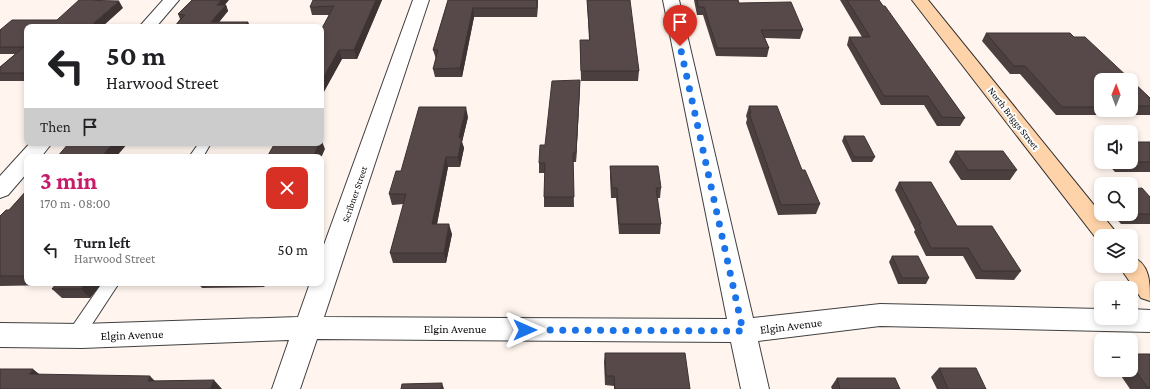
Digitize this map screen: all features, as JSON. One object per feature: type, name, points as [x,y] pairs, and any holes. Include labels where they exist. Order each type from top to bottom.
[{"type":"street","points":[[150,24],[171,0]]},
{"type":"street","name":"Scribner Street","points":[[324,279],[421,0]]},
{"type":"street","points":[[670,0],[755,389]]},
{"type":"street","name":"North Briggs Street","points":[[920,0],[1101,229]]},
{"type":"street","points":[[33,154],[39,146]]},
{"type":"street","points":[[0,190],[24,163]]},
{"type":"street","points":[[1137,273],[1150,290]]},
{"type":"street","name":"Scribner Street","points":[[286,389],[322,286]]},
{"type":"street","name":"Elgin Avenue","points":[[0,335],[75,336],[307,328],[743,331],[880,315],[1150,321]]},
{"type":"lane","points":[[75,336],[109,286]]},
{"type":"building","points":[[79,0],[119,1],[92,24],[24,24],[24,47],[0,47],[0,30],[12,20],[57,20]]},
{"type":"building","points":[[192,0],[221,0],[217,5],[226,5],[211,22],[248,22],[246,24],[177,24],[185,15],[178,14]]},
{"type":"building","points":[[313,0],[376,0],[354,50],[339,50],[324,77],[324,24],[334,6],[310,7]]},
{"type":"building","points":[[448,0],[537,0],[537,8],[473,8],[460,68],[433,69],[438,50],[433,50]]},
{"type":"building","points":[[587,0],[630,0],[639,71],[581,71],[580,40],[590,40]]},
{"type":"building","points":[[697,0],[738,0],[739,3],[791,2],[803,30],[761,30],[769,48],[717,48],[704,7],[698,7]]},
{"type":"building","points":[[847,0],[879,0],[883,6],[885,6],[965,118],[942,117],[928,96],[884,96],[849,37],[870,37]]},
{"type":"building","points":[[986,33],[1070,33],[1074,37],[1085,37],[1124,73],[1094,73],[1094,107],[1062,107],[1025,66],[1014,66]]},
{"type":"building","points":[[24,47],[24,73],[0,73],[0,67]]},
{"type":"building","points":[[580,80],[576,153],[573,153],[574,197],[544,197],[545,163],[539,163],[540,145],[545,145],[552,81]]},
{"type":"building","points":[[1138,87],[1150,98],[1150,106],[1138,106]]},
{"type":"building","points":[[749,106],[777,106],[802,170],[805,170],[820,204],[781,205],[749,113],[751,113]]},
{"type":"building","points":[[419,107],[466,107],[459,138],[462,138],[458,157],[446,157],[432,224],[449,224],[444,253],[390,253],[406,194],[389,194],[396,171],[401,171]]},
{"type":"building","points":[[844,136],[864,136],[875,157],[854,157]]},
{"type":"building","points":[[1138,142],[1150,142],[1150,162],[1138,162]]},
{"type":"building","points":[[66,146],[110,146],[104,154],[60,154]]},
{"type":"building","points":[[273,146],[318,146],[314,154],[269,154]]},
{"type":"building","points":[[955,151],[1003,151],[1017,170],[968,170]]},
{"type":"building","points":[[610,166],[658,166],[661,188],[656,188],[661,224],[619,224],[617,188],[612,188]]},
{"type":"building","points":[[899,182],[931,182],[957,226],[992,226],[1021,271],[982,271],[968,248],[931,248],[919,224],[921,224]]},
{"type":"building","points":[[1138,188],[1142,188],[1150,197],[1150,214],[1138,214]]},
{"type":"building","points":[[24,193],[24,276],[0,276],[0,216],[6,210],[9,210]]},
{"type":"building","points":[[892,256],[918,256],[929,278],[902,278]]},
{"type":"building","points":[[54,286],[84,286],[81,289],[52,289]]},
{"type":"building","points":[[605,353],[685,353],[690,389],[615,389],[614,376],[606,376]]},
{"type":"building","points":[[1138,354],[1150,354],[1150,387],[1147,387],[1138,374]]},
{"type":"building","points":[[939,368],[976,368],[986,389],[948,389]]},
{"type":"building","points":[[0,369],[33,369],[29,374],[150,376],[148,381],[214,380],[210,389],[0,389]]},
{"type":"building","points":[[837,378],[895,378],[900,389],[840,389]]},
{"type":"building","points":[[442,383],[441,389],[401,389],[402,384]]},
{"type":"route","points":[[525,330],[743,331],[680,46]]}]
